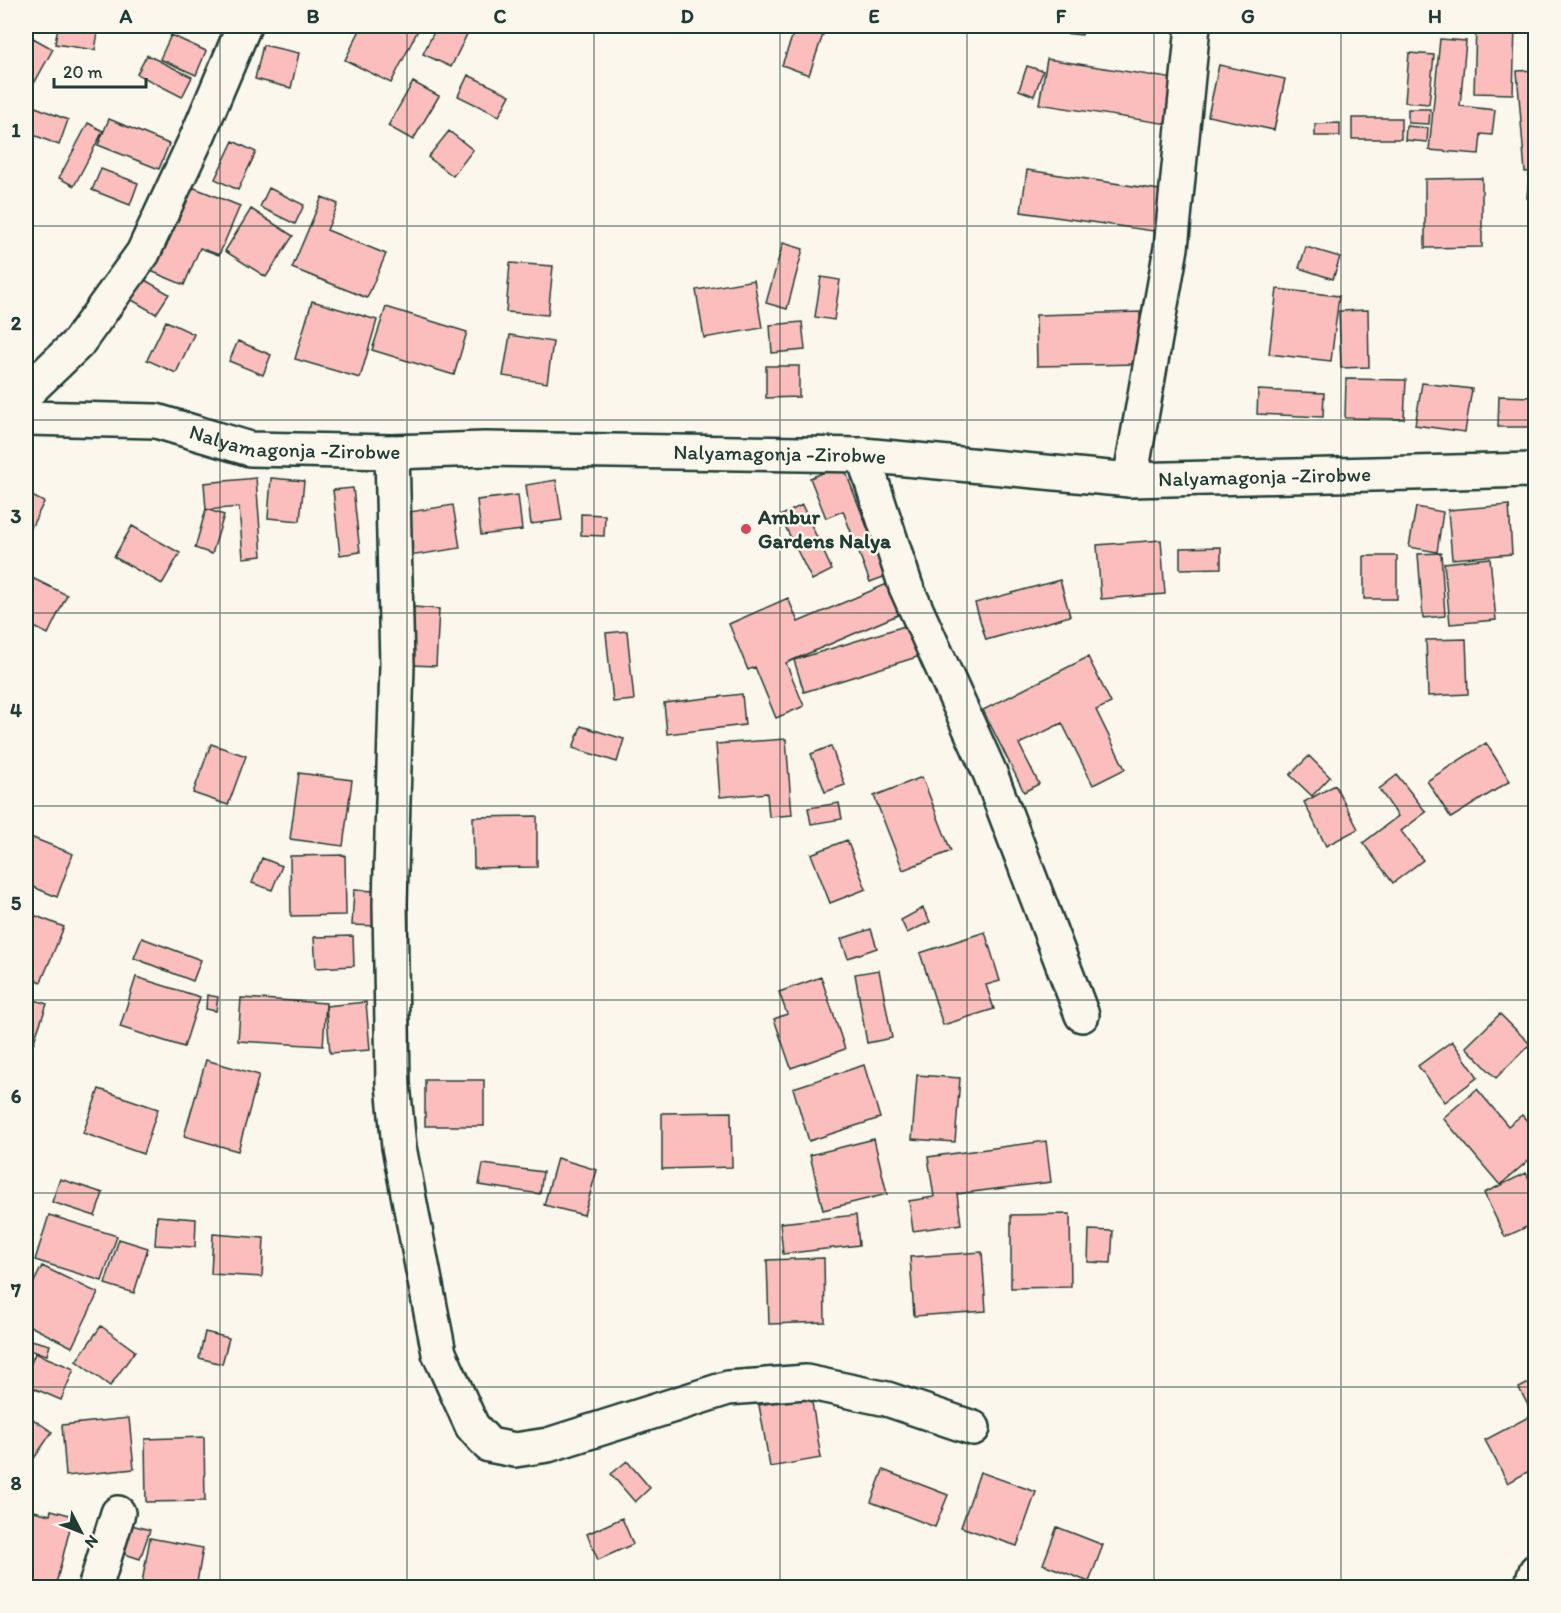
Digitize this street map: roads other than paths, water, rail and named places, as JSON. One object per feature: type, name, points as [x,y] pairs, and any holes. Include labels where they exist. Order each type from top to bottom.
[{"type":"street","points":[[26,393],[78,343],[143,253],[198,135],[244,26]]},
{"type":"street","points":[[1130,480],[1171,248],[1193,26]]},
{"type":"street","name":"Nalyamagonja -Zirobwe","points":[[26,418],[156,421],[250,449],[392,452],[485,449],[863,455],[1130,480],[1536,470]]},
{"type":"street","points":[[392,452],[397,665],[390,904],[393,1084],[399,1147],[439,1353],[472,1426],[489,1445],[515,1450],[548,1445],[728,1388],[806,1383],[888,1399],[973,1428]]},
{"type":"street","points":[[863,455],[906,587],[990,773],[1082,1015]]},
{"type":"street","points":[[95,1587],[118,1513]]},
{"type":"street","points":[[1533,1587],[1536,1571]]},
{"type":"place","name":"Ambur Gardens Nalya","points":[[746,529]]}]
